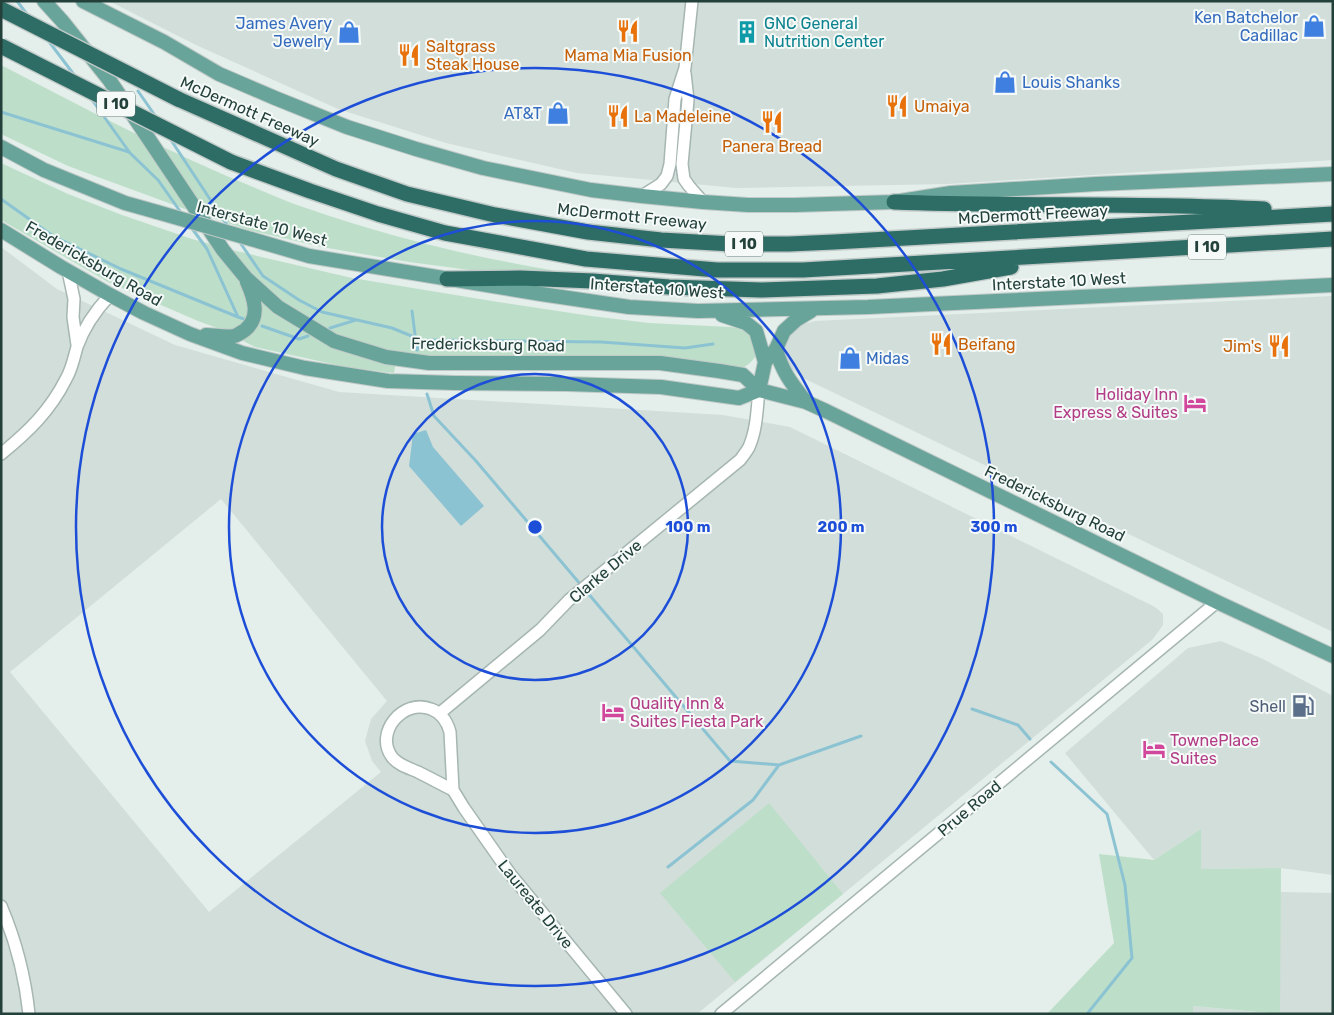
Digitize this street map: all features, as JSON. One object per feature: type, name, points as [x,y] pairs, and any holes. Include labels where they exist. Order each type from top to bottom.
[{"type":"highway","name":"McDermott Freeway","points":[[1,9],[178,99],[336,169],[407,194],[495,215],[588,232],[661,240],[732,244],[825,243],[1333,214]]},
{"type":"highway","name":"I 10","points":[[1,46],[231,162],[310,191],[446,234],[586,259],[717,270],[803,270],[1333,239]]},
{"type":"highway","points":[[894,202],[1213,207],[1333,214]]},
{"type":"highway","points":[[447,279],[538,279],[669,287],[761,290],[858,287],[943,279],[1080,255]]},
{"type":"main road","name":"Fredericksburg Road","points":[[44,1],[110,81],[223,250],[246,278],[278,307],[334,341],[386,357],[429,363],[660,363],[743,375],[759,390],[806,402],[1217,602],[1333,656]]},
{"type":"main road","points":[[83,1],[164,42],[219,74],[347,127],[483,168],[591,190],[703,202],[786,205],[894,202],[951,193],[1096,184],[1333,174]]},
{"type":"main road","name":"Interstate 10 West","points":[[1,147],[44,170],[125,203],[309,256],[629,307],[709,311],[813,310],[1333,285]]},
{"type":"main road","name":"Fredericksburg Road","points":[[1,230],[110,295],[190,334],[242,353],[306,368],[388,381],[661,387],[739,398],[759,390]]},
{"type":"main road","points":[[190,334],[233,336],[250,326],[255,314],[255,306],[246,278]]},
{"type":"main road","points":[[759,390],[765,362],[776,349],[784,331],[796,320],[813,310]]},
{"type":"main road","points":[[709,311],[746,323],[756,331],[765,362]]},
{"type":"main road","points":[[776,349],[786,375],[806,402]]},
{"type":"street","points":[[642,196],[661,184],[667,176],[670,164],[676,98],[684,68],[692,1]]},
{"type":"street","points":[[684,68],[688,100],[682,164],[684,178],[703,202]]},
{"type":"street","points":[[68,271],[74,299],[73,317],[78,345]]},
{"type":"street","points":[[1,454],[26,434],[55,398],[67,378],[78,345],[91,317],[110,295]]},
{"type":"street","name":"Clarke Drive","points":[[440,712],[540,630],[569,600],[589,583],[740,460],[749,447],[753,435],[759,390]]},
{"type":"street","name":"Prue Road","points":[[721,1014],[1217,602]]},
{"type":"street","points":[[440,712],[422,706],[410,708],[400,714],[392,722],[387,736],[387,747],[392,757],[405,767],[453,790]]},
{"type":"street","name":"Laureate Drive","points":[[440,712],[448,724],[450,732],[453,790],[464,808],[511,875],[626,1014]]},
{"type":"street","points":[[1,906],[15,942],[26,987],[29,1014]]},
{"type":"shaded area","points":[[109,1],[1333,1],[1333,160],[947,184],[737,188],[577,173],[446,143],[338,109],[196,45]]},
{"type":"shaded area","points":[[1,247],[57,289],[175,345],[339,392],[723,415],[790,427],[1155,607],[1163,614],[1163,625],[1153,639],[697,1014],[1,1014]],"holes":[[[221,499],[387,701],[371,719],[365,741],[372,761],[381,772],[209,912],[10,672]]]},
{"type":"shaded area","points":[[1333,296],[1333,632],[801,377],[789,366],[784,353],[786,342],[793,331],[801,325],[815,321]]},
{"type":"shaded area","points":[[1221,641],[1263,659],[1333,696],[1333,875],[1281,868],[1201,869],[1201,829],[1154,860],[1065,753],[1188,648]]},
{"type":"shaded area","points":[[1280,892],[1333,893],[1333,1014],[1280,1014]]},
{"type":"shaded area","points":[[1193,1006],[1278,1014],[1193,1014]]},
{"type":"green space","points":[[1,65],[161,146],[294,204],[366,228],[427,244],[551,270],[549,275],[470,270],[322,247],[249,230],[185,209],[68,166],[1,134]]},
{"type":"green space","points":[[1,163],[68,194],[122,215],[192,239],[232,250],[352,278],[498,302],[649,323],[745,329],[753,336],[756,356],[743,368],[670,358],[492,358],[397,355],[394,373],[346,367],[255,347],[220,329],[108,282],[1,220]]},
{"type":"green space","points":[[769,803],[843,894],[735,982],[660,893]]},
{"type":"green space","points":[[1201,829],[1201,869],[1281,868],[1280,1014],[1193,1006],[1193,1014],[1047,1014],[1114,943],[1099,854],[1154,860]]},
{"type":"water","points":[[426,430],[433,447],[484,506],[461,526],[409,466],[413,434]]},
{"type":"waterway","points":[[17,1],[29,17]]},
{"type":"waterway","points":[[47,39],[75,76]]},
{"type":"waterway","points":[[138,91],[156,117]]},
{"type":"waterway","points":[[90,97],[130,153],[158,180],[182,214]]},
{"type":"waterway","points":[[1,112],[129,152]]},
{"type":"waterway","points":[[169,137],[229,228]]},
{"type":"waterway","points":[[1,199],[53,236],[121,269],[238,317]]},
{"type":"waterway","points":[[191,227],[207,249],[238,317],[244,319]]},
{"type":"waterway","points":[[239,241],[263,276],[299,300],[322,312],[392,328],[414,337]]},
{"type":"waterway","points":[[412,311],[417,350]]},
{"type":"waterway","points":[[330,328],[356,320]]},
{"type":"waterway","points":[[262,326],[299,339],[308,336]]},
{"type":"waterway","points":[[417,350],[429,340],[601,342],[685,348],[713,344]]},
{"type":"waterway","points":[[427,394],[434,416],[476,461],[730,761],[779,765],[861,736]]},
{"type":"waterway","points":[[972,709],[1018,725],[1030,739]]},
{"type":"waterway","points":[[1051,762],[1107,814],[1125,885],[1132,958],[1087,1014]]},
{"type":"waterway","points":[[668,867],[753,800],[779,765]]},
{"type":"place","name":"Ken Batchelor Cadillac","points":[[1314,26]]},
{"type":"place","name":"Mama Mia Fusion","points":[[628,31]]},
{"type":"place","name":"James Avery Jewelry","points":[[349,32]]},
{"type":"place","name":"GNC General Nutrition Center","points":[[747,32]]},
{"type":"place","name":"Saltgrass Steak House","points":[[409,55]]},
{"type":"place","name":"Louis Shanks","points":[[1005,82]]},
{"type":"place","name":"Umaiya","points":[[897,106]]},
{"type":"place","name":"AT&T","points":[[558,113]]},
{"type":"place","name":"La Madeleine","points":[[618,116]]},
{"type":"place","name":"Panera Bread","points":[[772,122]]},
{"type":"place","name":"Beifang","points":[[941,344]]},
{"type":"place","name":"Jim's","points":[[1279,346]]},
{"type":"place","name":"Midas","points":[[850,358]]},
{"type":"place","name":"Holiday Inn Express & Suites","points":[[1195,403]]},
{"type":"place","name":"Shell","points":[[1303,706]]},
{"type":"place","name":"Quality Inn & Suites Fiesta Park","points":[[613,712]]},
{"type":"place","name":"TownePlace Suites","points":[[1154,749]]}]
